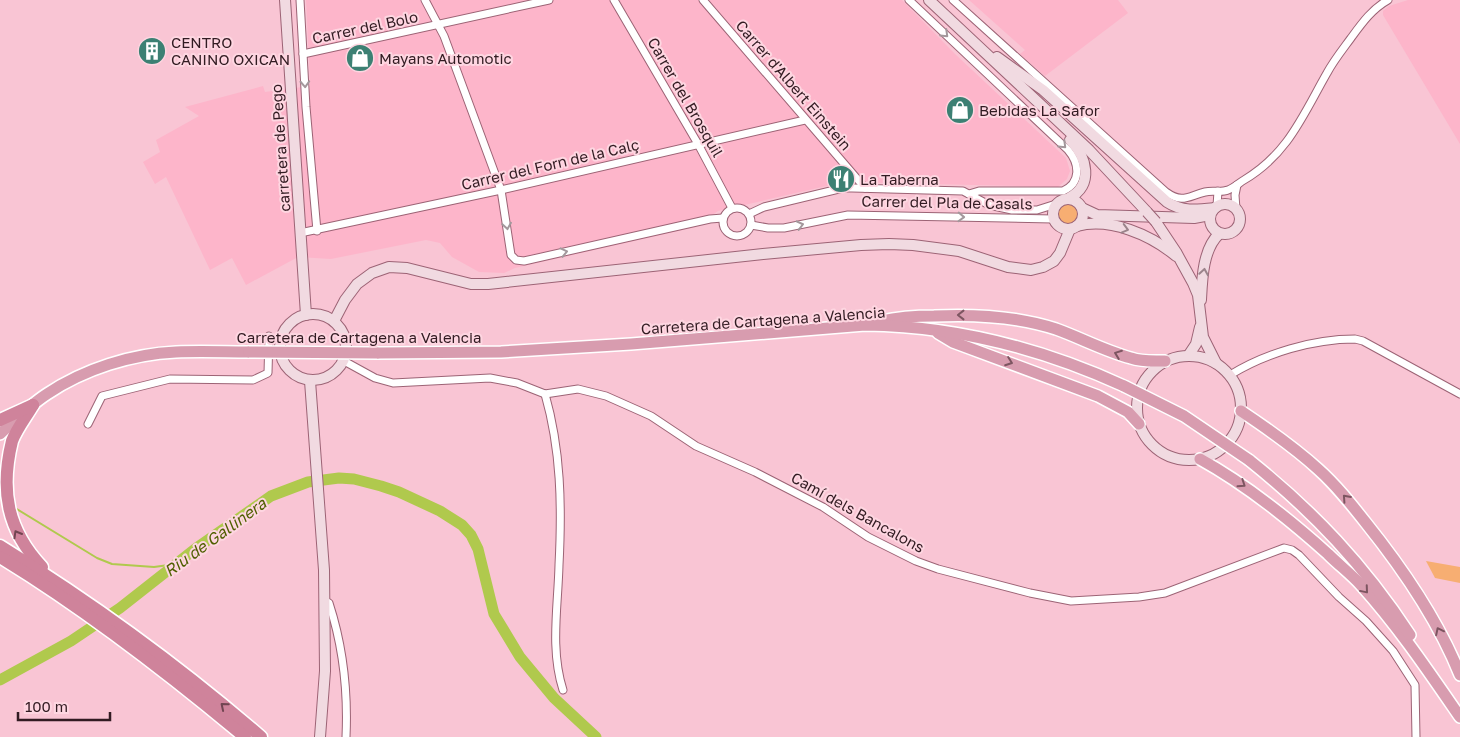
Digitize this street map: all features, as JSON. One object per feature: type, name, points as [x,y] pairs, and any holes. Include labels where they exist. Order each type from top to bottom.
[{"type":"highway","points":[[865,325],[897,317],[961,314],[999,316],[1056,329],[1131,358],[1145,361],[1165,361]]},
{"type":"highway","name":"Carretera de Cartagena a Valencia","points":[[0,434],[46,394],[89,372],[123,360],[176,352],[377,353],[520,351],[865,325],[892,325],[932,329],[969,336],[1045,355],[1094,372],[1184,416],[1250,460],[1300,503],[1335,537],[1364,570],[1460,712]]},
{"type":"highway","points":[[932,329],[953,342],[1098,396],[1128,412],[1139,424]]},
{"type":"highway","points":[[0,420],[33,405]]},
{"type":"highway","points":[[33,405],[12,441],[6,459],[3,480],[6,512],[25,547],[54,579],[63,592]]},
{"type":"highway","points":[[1241,411],[1276,435],[1318,469],[1349,502],[1394,557],[1433,621],[1460,675]]},
{"type":"highway","points":[[1200,459],[1244,484],[1305,533],[1361,585],[1408,644],[1460,717]]},
{"type":"highway","points":[[0,546],[54,579]]},
{"type":"highway","points":[[0,557],[63,592],[154,656],[261,737]]},
{"type":"highway","points":[[154,656],[245,737]]},
{"type":"main road","name":"carretera de Pego","points":[[285,0],[306,314]]},
{"type":"main road","points":[[929,0],[1090,150],[1156,222],[1184,264],[1198,295],[1201,326],[1206,344],[1216,363]]},
{"type":"main road","points":[[979,47],[1002,74],[1069,138],[1082,153],[1085,162],[1085,176],[1078,191],[1069,198],[1062,199],[1052,211],[1056,223],[1063,232],[1064,243]]},
{"type":"main road","points":[[979,47],[1012,67],[1043,90],[1167,202],[1176,208],[1213,213]]},
{"type":"main road","points":[[334,321],[345,300],[357,284],[372,273],[388,266],[407,268],[471,284],[488,284],[754,255],[889,244],[960,251],[1025,270],[1038,269],[1054,261],[1083,214],[1078,202],[1069,198]]},
{"type":"main road","points":[[1082,208],[1097,215],[1194,218],[1213,213],[1229,204],[1235,204],[1240,219],[1237,229],[1231,234],[1219,234],[1213,230],[1213,213]]},
{"type":"main road","points":[[1076,225],[1097,215]]},
{"type":"main road","points":[[1056,223],[1104,225],[1134,232],[1162,246],[1184,264]]},
{"type":"main road","points":[[1200,313],[1206,259],[1211,243],[1219,234]]},
{"type":"main road","points":[[306,314],[325,316],[334,321],[344,335],[346,352],[344,361],[339,369],[331,376],[321,380],[310,381],[292,374],[286,367],[280,350],[280,340],[289,323],[306,314]]},
{"type":"main road","points":[[1188,356],[1196,344],[1201,326]]},
{"type":"main road","points":[[1188,356],[1202,357],[1216,363],[1230,375],[1240,398],[1240,421],[1232,438],[1218,452],[1200,459],[1180,459],[1161,452],[1148,440],[1139,424],[1136,410],[1138,395],[1144,381],[1153,370],[1165,361],[1188,356]]},
{"type":"main road","points":[[310,381],[324,600],[324,671],[320,737]]},
{"type":"street","points":[[300,0],[317,231]]},
{"type":"street","points":[[425,0],[444,36],[501,190],[511,255],[516,260],[524,261],[710,219],[724,218]]},
{"type":"street","name":"Carrer del Bolo","points":[[303,54],[549,0]]},
{"type":"street","name":"Carrer del Brosquil","points":[[614,0],[698,144],[732,208]]},
{"type":"street","name":"Carrer d'Albert Einstein","points":[[703,0],[864,188]]},
{"type":"street","name":"Carrer del Pla de Casals","points":[[909,0],[1068,150],[1075,162],[1077,176],[1069,188],[1057,192],[979,191],[969,194]]},
{"type":"street","points":[[954,0],[1166,192],[1173,197],[1182,198],[1189,198],[1204,192],[1229,190],[1258,172],[1283,148],[1333,63],[1372,11],[1388,0]]},
{"type":"street","name":"Carrer del Forn de la Calç","points":[[300,233],[317,231],[501,190],[805,120]]},
{"type":"street","points":[[1235,204],[1237,185]]},
{"type":"street","name":"Carrer del Pla de Casals","points":[[749,214],[764,207],[843,188],[958,191],[1006,210],[1037,210],[1056,204]]},
{"type":"street","points":[[1229,190],[1235,204]]},
{"type":"street","points":[[1213,213],[1218,191]]},
{"type":"street","points":[[732,208],[742,208],[749,214],[752,218],[752,225],[743,235],[732,235],[725,228],[724,218],[732,208]]},
{"type":"street","name":"Carrer del Pla de Casals","points":[[752,225],[784,228],[848,214],[1056,223]]},
{"type":"street","points":[[88,424],[102,396],[121,390],[170,379],[253,380],[268,373],[270,336]]},
{"type":"street","points":[[1230,375],[1252,364],[1305,345],[1355,339],[1363,341],[1460,394]]},
{"type":"street","points":[[344,361],[375,378],[393,383],[490,378],[517,383],[545,394],[556,443],[561,511],[555,641],[557,671],[563,690]]},
{"type":"street","name":"Camí dels Bancalons","points":[[545,394],[578,389],[624,403],[651,416],[696,446],[755,472],[822,507],[868,537],[894,551],[938,569],[965,575],[1008,589],[1071,601],[1139,597],[1165,593],[1284,548],[1292,550],[1366,621],[1392,651],[1416,685],[1416,737]]},
{"type":"street","points":[[324,600],[330,603],[339,642],[344,681],[346,737]]},
{"type":"shaded area","points":[[306,0],[902,0],[955,54],[1066,158],[1070,171],[1067,179],[1058,187],[844,182],[718,211],[696,227],[515,268],[504,273],[479,272],[452,257],[440,243],[426,240],[331,259],[298,257],[246,285],[232,258],[210,270],[166,177],[155,184],[143,162],[160,152],[156,140],[199,116],[185,107],[263,86],[265,92],[310,86]]},
{"type":"shaded area","points":[[969,0],[1118,0],[1128,13],[1045,76],[1020,54],[1025,50]]},
{"type":"shaded area","points":[[1408,0],[1460,0],[1460,144],[1383,15],[1383,11],[1389,6]]},
{"type":"shaded area","points":[[1068,204],[1075,207],[1078,214],[1075,221],[1068,224],[1061,221],[1058,214],[1061,207]]},
{"type":"shaded area","points":[[1426,561],[1460,567],[1460,583],[1435,578]]},
{"type":"waterway","name":"Riu de Gallinera","points":[[0,680],[71,641],[120,608],[195,549],[271,496],[308,482],[339,478],[354,479],[399,492],[440,511],[462,525],[471,535],[478,549],[494,614],[520,657],[554,698],[596,737]]},
{"type":"waterway","points":[[15,508],[97,558],[112,564],[154,567],[176,564]]},
{"type":"place","name":"CENTRO CANINO OXICAN","points":[[152,51]]},
{"type":"place","name":"Mayans Automotic","points":[[360,58]]},
{"type":"place","name":"Bebidas La Safor","points":[[960,110]]},
{"type":"place","name":"La Taberna","points":[[841,179]]}]
